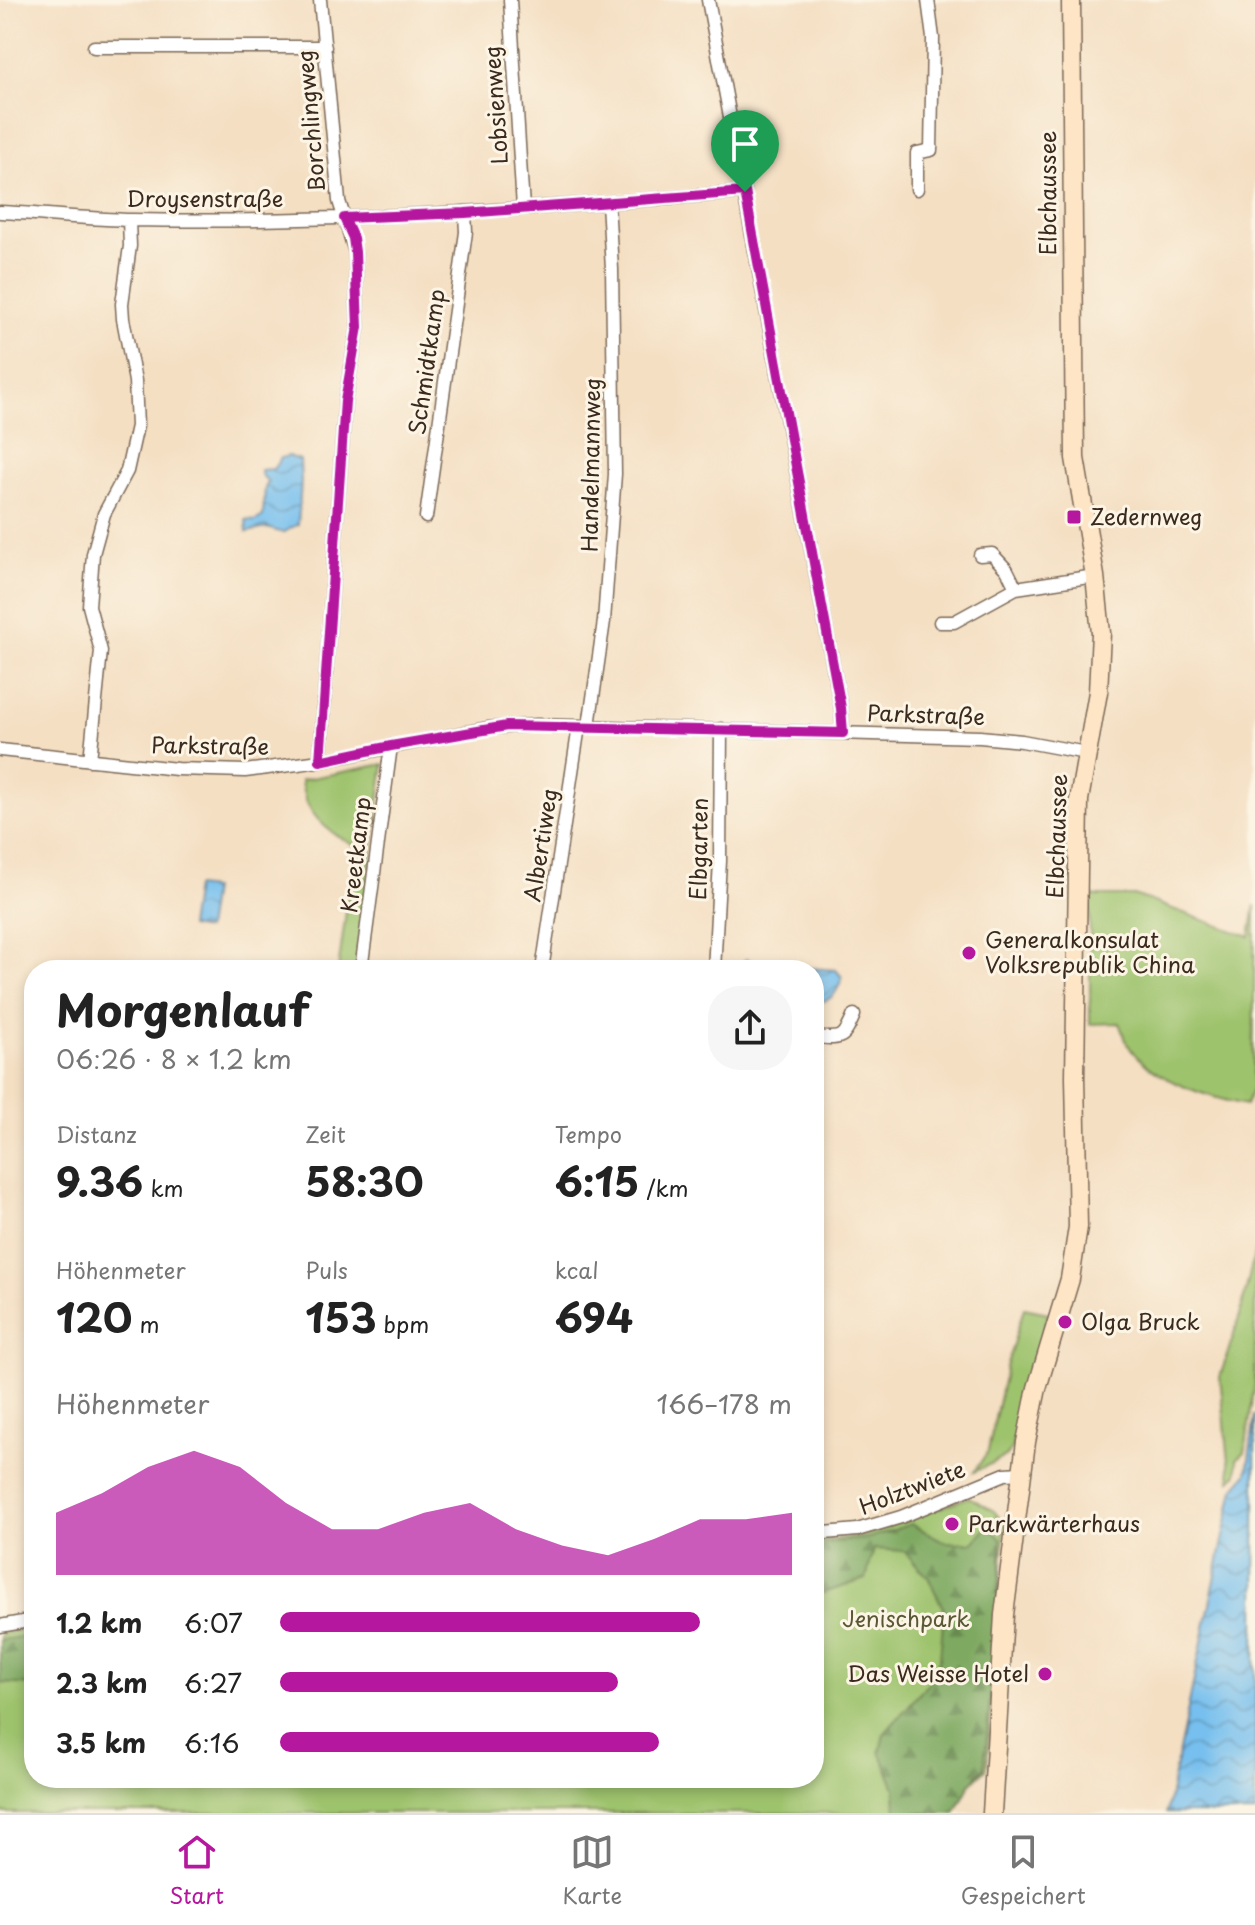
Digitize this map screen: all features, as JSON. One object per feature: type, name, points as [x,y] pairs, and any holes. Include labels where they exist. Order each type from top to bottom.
[{"type":"main road","name":"Elbchaussee","points":[[992,1813],[1004,1615],[1021,1473],[1032,1408],[1070,1279],[1077,1236],[1075,1066],[1079,800],[1096,708],[1101,633],[1095,576],[1075,458],[1071,0]]},
{"type":"street","name":"Borchlingweg","points":[[320,0],[339,201],[355,252],[358,327],[345,401],[320,761]]},
{"type":"street","name":"Lobsienweg","points":[[510,0],[523,208]]},
{"type":"street","points":[[708,0],[841,708],[843,733]]},
{"type":"street","points":[[917,189],[917,153],[931,150],[933,38],[928,0]]},
{"type":"street","points":[[94,47],[325,47]]},
{"type":"street","name":"Droysenstraße","points":[[0,212],[129,220],[344,218],[465,213],[745,192]]},
{"type":"street","name":"Handelmannweg","points":[[584,726],[604,621],[615,474],[608,203]]},
{"type":"street","name":"Schmidtkamp","points":[[426,517],[466,232],[465,213]]},
{"type":"street","points":[[90,760],[101,651],[89,606],[93,554],[104,514],[127,471],[137,426],[135,381],[122,304],[130,246],[129,220]]},
{"type":"street","points":[[980,555],[992,554],[1000,560],[1016,588]]},
{"type":"street","points":[[940,622],[954,622],[1016,588],[1095,576]]},
{"type":"street","name":"Parkstraße","points":[[0,750],[202,771],[245,771],[320,761],[488,728],[584,726],[1004,738],[1086,753]]},
{"type":"street","name":"Albertiweg","points":[[544,960],[584,726]]},
{"type":"street","name":"Elbgarten","points":[[715,960],[720,861],[721,729]]},
{"type":"street","name":"Kreetkamp","points":[[362,960],[391,746]]},
{"type":"street","points":[[824,1038],[839,1039],[846,1035],[854,1015]]},
{"type":"street","name":"Holztwiete","points":[[824,1533],[857,1530],[886,1522],[1005,1474],[1021,1473]]},
{"type":"street","points":[[0,1626],[24,1622]]},
{"type":"green space","points":[[384,764],[357,960],[339,960],[355,846],[326,828],[312,812],[301,780]]},
{"type":"green space","points":[[1090,896],[1137,896],[1250,937],[1255,905],[1253,1087],[1246,1105],[1200,1093],[1155,1072],[1131,1049],[1119,1023],[1090,1024]]},
{"type":"green space","points":[[1255,1251],[1255,1384],[1245,1452],[1237,1459],[1237,1474],[1231,1480],[1220,1377],[1240,1315]]},
{"type":"green space","points":[[1024,1308],[1049,1313],[1025,1387],[1012,1449],[1005,1457],[974,1472],[988,1451],[1006,1367]]},
{"type":"green space","name":"Jenischpark","points":[[969,1497],[994,1511],[1005,1525],[987,1768],[970,1784],[955,1813],[0,1813],[0,1634],[24,1629],[24,1788],[824,1788],[824,1540],[863,1536]]},
{"type":"green space","points":[[911,1524],[945,1542],[973,1543],[988,1525],[1001,1539],[984,1768],[970,1784],[955,1813],[896,1813],[895,1789],[880,1751],[884,1734],[931,1680],[940,1658],[944,1610],[928,1577],[904,1551],[874,1549],[866,1579],[824,1593],[824,1543],[866,1539]]},
{"type":"green space","points":[[24,1636],[24,1684],[0,1683],[0,1640]]},
{"type":"water","points":[[288,456],[300,460],[298,524],[283,533],[267,528],[247,532],[246,520],[255,521],[263,516],[268,482],[261,470],[273,469],[281,458]]},
{"type":"water","points":[[195,887],[212,889],[206,930],[189,927]]},
{"type":"water","points":[[824,969],[836,970],[842,977],[833,996],[825,1001]]},
{"type":"water","points":[[1255,1415],[1255,1813],[1166,1813],[1234,1489],[1247,1474]]},
{"type":"place","name":"Zedernweg","points":[[1074,517]]},
{"type":"place","name":"Generalkonsulat Volksrepublik China","points":[[969,953]]},
{"type":"place","name":"Olga Bruck","points":[[1065,1322]]},
{"type":"place","name":"Parkwärterhaus","points":[[952,1524]]},
{"type":"place","name":"Das Weisse Hotel","points":[[1045,1674]]},
{"type":"route","points":[[745,192],[841,708],[843,733],[507,726],[320,761],[345,401],[358,327],[355,252],[353,238],[344,218],[465,213],[745,192]]}]
